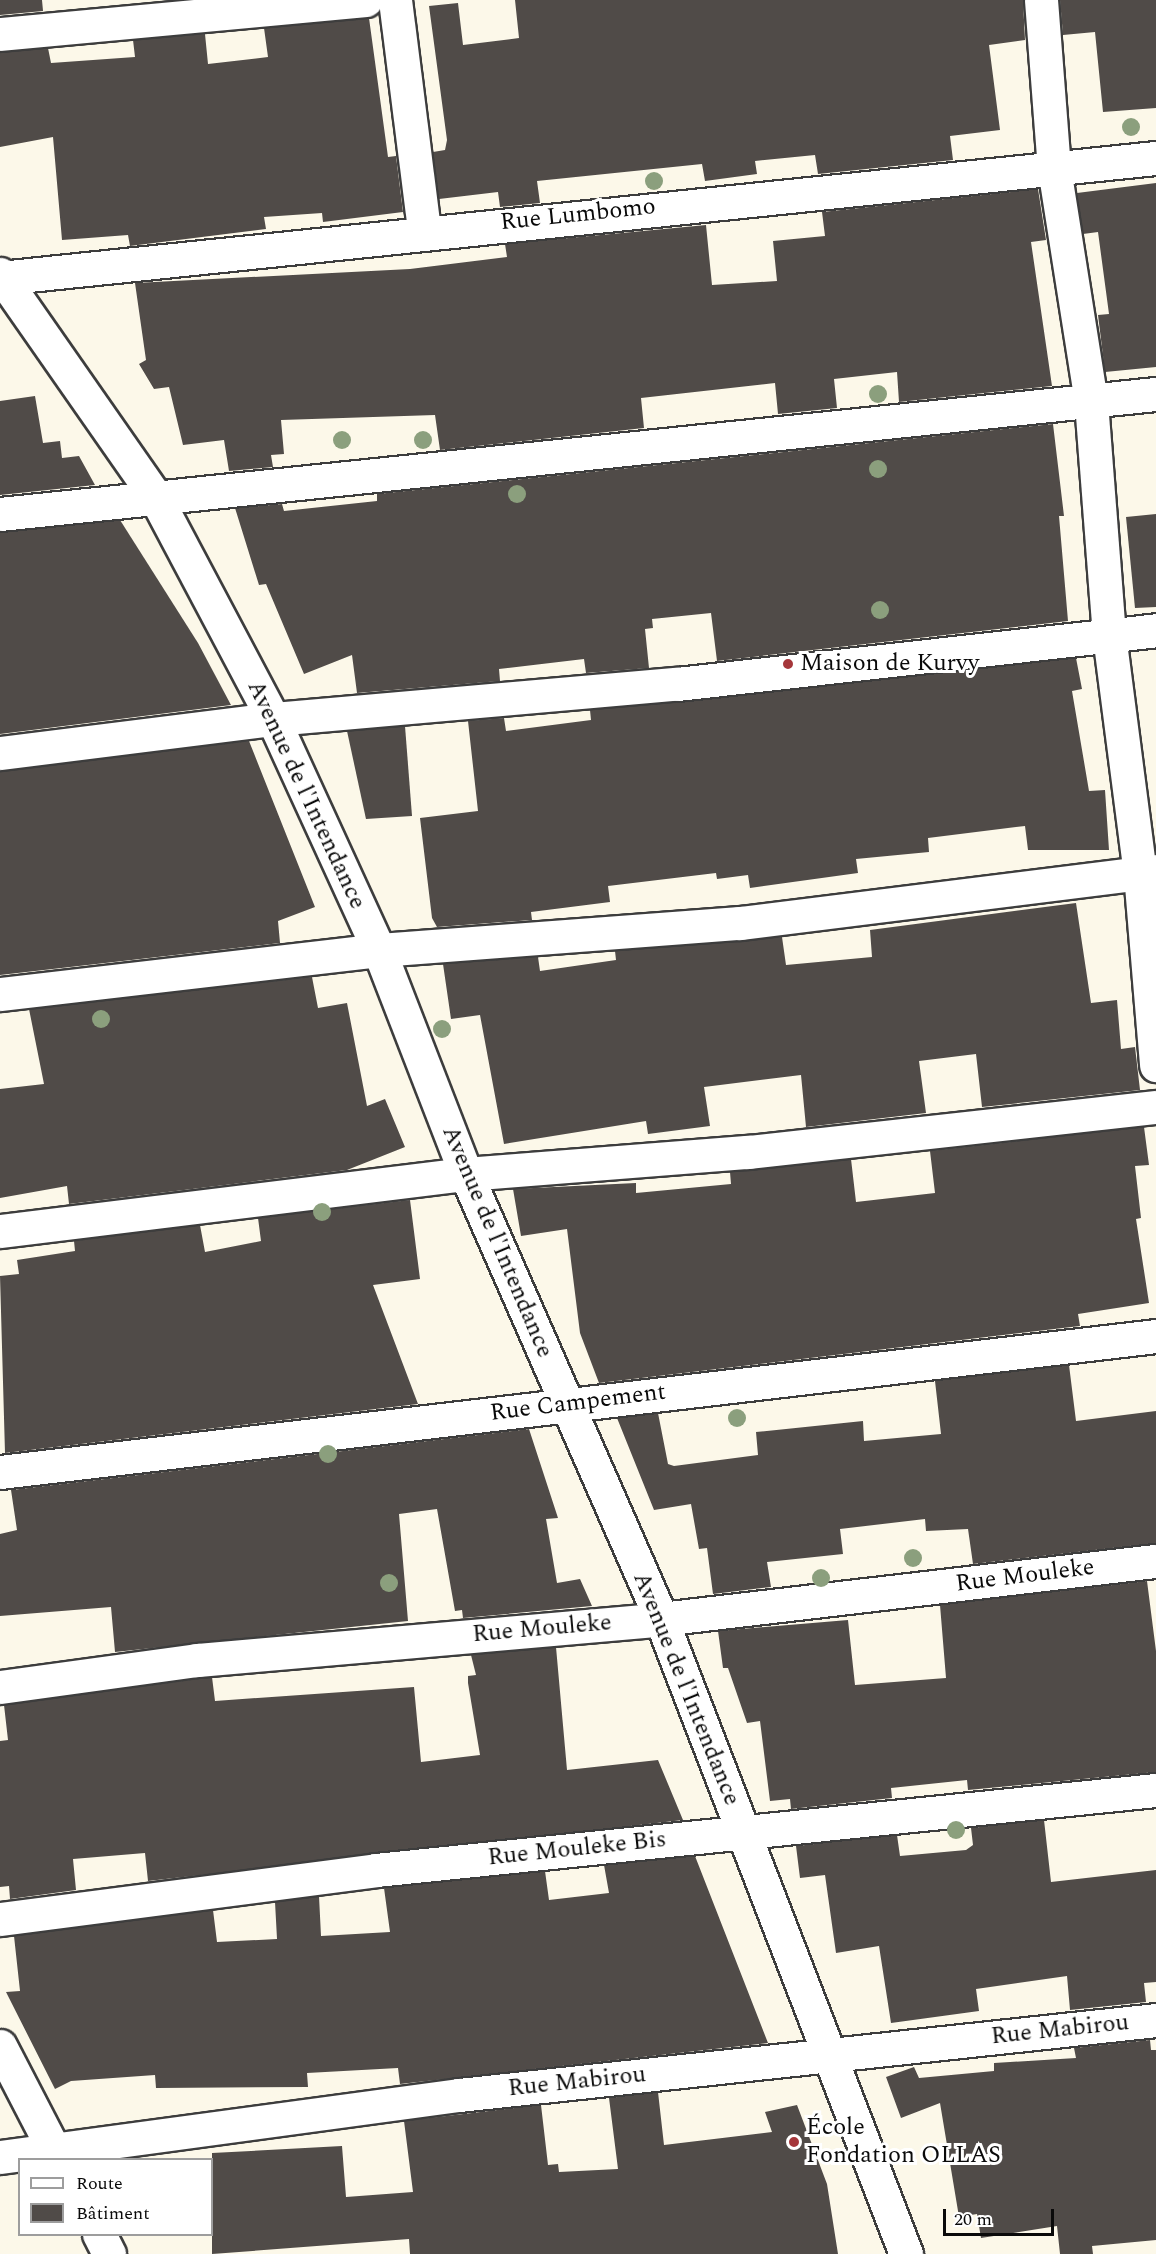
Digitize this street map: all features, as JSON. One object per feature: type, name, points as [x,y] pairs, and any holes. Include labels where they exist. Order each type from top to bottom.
[{"type":"street","points":[[0,34],[365,0]]},
{"type":"street","points":[[394,0],[424,230]]},
{"type":"street","points":[[1041,0],[1054,168],[1091,402],[1109,635],[1148,872],[1156,1065]]},
{"type":"street","name":"Rue Lumbomo","points":[[1,276],[424,230],[1156,158]]},
{"type":"street","name":"Avenue de l'Intendance","points":[[1,276],[156,498],[273,719],[379,950],[466,1174],[661,1619],[906,2254]]},
{"type":"street","points":[[0,514],[1156,394]]},
{"type":"street","points":[[0,753],[273,719],[677,684],[1156,630]]},
{"type":"street","points":[[0,994],[379,950],[740,922],[1148,872]]},
{"type":"street","points":[[0,1232],[466,1174],[748,1152],[1156,1107]]},
{"type":"street","name":"Rue Campement","points":[[0,1472],[1156,1336]]},
{"type":"street","name":"Rue Mouleke","points":[[0,1687],[197,1660],[661,1619],[1156,1561]]},
{"type":"street","name":"Rue Mouleke Bis","points":[[0,1919],[376,1870],[1156,1790]]},
{"type":"street","name":"Rue Mabirou","points":[[0,2157],[58,2156],[459,2095],[1156,2019]]},
{"type":"street","points":[[0,2046],[58,2156]]},
{"type":"street","points":[[100,2236],[110,2254]]},
{"type":"building","points":[[0,0],[42,0],[43,11],[0,15]]},
{"type":"building","points":[[515,0],[1023,0],[1025,40],[989,45],[1000,130],[950,136],[953,160],[818,174],[815,155],[755,161],[757,174],[705,181],[702,164],[537,181],[540,203],[500,207],[498,192],[439,199],[433,152],[445,150],[447,140],[429,6],[458,3],[463,45],[519,38]]},
{"type":"building","points":[[1060,0],[1156,0],[1156,108],[1103,112],[1095,32],[1063,35]]},
{"type":"building","points":[[369,18],[388,157],[396,156],[403,212],[323,222],[322,213],[264,217],[266,229],[130,246],[128,235],[62,240],[53,137],[0,147],[0,52],[48,48],[51,63],[135,57],[133,40],[205,34],[208,64],[268,57],[264,28]]},
{"type":"building","points":[[1156,183],[1156,367],[1105,372],[1098,315],[1109,314],[1098,232],[1083,234],[1077,193]]},
{"type":"building","points":[[1038,189],[1046,240],[1031,242],[1052,386],[899,402],[897,372],[834,379],[837,408],[778,414],[775,383],[641,398],[644,428],[440,450],[435,415],[281,420],[284,454],[271,455],[273,467],[229,471],[224,440],[183,445],[169,387],[154,389],[139,364],[146,360],[135,283],[410,269],[507,257],[505,244],[706,225],[712,285],[777,281],[773,241],[825,236],[822,212]]},
{"type":"building","points":[[35,396],[43,443],[60,441],[62,458],[79,456],[95,485],[0,495],[0,401]]},
{"type":"building","points":[[1053,424],[1064,516],[1059,516],[1068,621],[717,661],[711,613],[652,619],[653,628],[645,629],[649,668],[586,673],[584,659],[499,669],[500,681],[357,693],[352,655],[304,674],[266,584],[259,585],[235,508],[282,504],[284,511],[377,501],[377,494]]},
{"type":"building","points":[[1156,514],[1156,607],[1135,608],[1126,517]]},
{"type":"building","points":[[120,520],[198,643],[231,705],[0,734],[0,532]]},
{"type":"building","points":[[1076,658],[1082,689],[1072,691],[1089,791],[1105,790],[1109,850],[1028,850],[1025,826],[928,838],[929,852],[856,859],[858,873],[750,888],[748,875],[717,879],[716,873],[608,886],[610,902],[531,912],[532,920],[437,927],[432,918],[420,818],[478,811],[468,721],[504,718],[506,731],[591,720],[590,710]]},
{"type":"building","points":[[405,726],[412,816],[366,819],[347,731]]},
{"type":"building","points":[[249,741],[315,907],[278,921],[280,943],[0,975],[0,771]]},
{"type":"building","points":[[1076,903],[1091,1003],[1117,1000],[1121,1049],[1135,1047],[1140,1090],[982,1107],[976,1054],[919,1061],[926,1113],[806,1127],[801,1075],[704,1087],[710,1126],[648,1134],[646,1121],[504,1144],[480,1015],[451,1019],[443,964],[538,957],[540,971],[616,960],[615,951],[782,937],[786,965],[872,957],[870,930]]},
{"type":"building","points":[[312,977],[318,1008],[347,1003],[367,1106],[385,1099],[405,1147],[347,1170],[69,1204],[67,1186],[0,1198],[0,1089],[44,1084],[29,1009]]},
{"type":"building","points":[[1144,1127],[1149,1165],[1135,1166],[1141,1218],[1136,1219],[1149,1303],[1078,1314],[1080,1326],[599,1383],[580,1333],[567,1229],[521,1236],[513,1189],[636,1183],[636,1193],[731,1184],[730,1172],[851,1159],[856,1202],[935,1193],[930,1151]]},
{"type":"building","points":[[410,1200],[420,1279],[373,1285],[418,1404],[5,1453],[0,1276],[19,1274],[17,1260],[75,1251],[74,1241],[200,1225],[205,1252],[261,1241],[258,1218]]},
{"type":"building","points":[[1069,1365],[1076,1421],[1156,1411],[1156,1543],[973,1564],[968,1529],[926,1531],[925,1519],[840,1529],[843,1554],[767,1562],[771,1587],[713,1594],[707,1548],[699,1549],[691,1504],[654,1510],[617,1418],[658,1413],[668,1464],[674,1466],[758,1455],[756,1432],[863,1421],[864,1441],[941,1434],[935,1381]]},
{"type":"building","points":[[529,1429],[558,1518],[546,1519],[557,1583],[580,1579],[592,1606],[463,1618],[462,1610],[455,1611],[437,1509],[399,1514],[408,1621],[115,1652],[111,1607],[0,1616],[0,1534],[17,1530],[11,1490]]},
{"type":"building","points":[[1147,1581],[1156,1651],[1156,1772],[968,1790],[967,1780],[891,1788],[892,1798],[791,1809],[790,1799],[770,1801],[760,1721],[747,1723],[728,1668],[723,1668],[718,1631],[848,1620],[855,1685],[946,1678],[940,1605]]},
{"type":"building","points":[[556,1647],[567,1770],[658,1760],[683,1820],[148,1881],[145,1853],[73,1859],[76,1890],[10,1899],[9,1886],[0,1887],[0,1741],[8,1740],[4,1705],[212,1677],[215,1701],[414,1687],[421,1762],[480,1755],[468,1683],[468,1676],[476,1675],[471,1655]]},
{"type":"building","points":[[1044,1820],[1051,1882],[1156,1870],[1156,1982],[1144,1983],[1146,2002],[1070,2010],[1067,1976],[976,1989],[979,2011],[891,2023],[879,1946],[836,1953],[825,1875],[800,1878],[796,1846],[897,1835],[900,1856],[966,1850],[973,1845],[971,1828]]},
{"type":"building","points":[[695,1856],[768,2043],[400,2084],[398,2068],[307,2073],[308,2087],[156,2088],[155,2075],[71,2081],[55,2089],[6,1992],[20,1991],[14,1936],[213,1910],[217,1942],[277,1939],[275,1902],[319,1896],[321,1936],[390,1932],[384,1888],[545,1871],[549,1900],[609,1893],[604,1865]]},
{"type":"building","points":[[1150,2040],[1151,2050],[1156,2050],[1156,2240],[1092,2246],[1093,2254],[1060,2254],[1057,2226],[981,2238],[977,2214],[959,2217],[940,2103],[901,2118],[886,2077],[914,2067],[919,2078],[994,2071],[994,2063],[1076,2058],[1074,2048]]},
{"type":"building","points":[[658,2092],[664,2145],[772,2132],[765,2112],[797,2105],[827,2184],[838,2254],[410,2254],[409,2239],[212,2254],[212,2153],[342,2146],[346,2197],[413,2192],[404,2121],[541,2105],[548,2165],[558,2164],[559,2172],[618,2169],[609,2098]]},
{"type":"place","name":"Maison de Kurvy","points":[[788,664]]},
{"type":"place","name":"École Fondation OLLAS","points":[[794,2142]]}]
